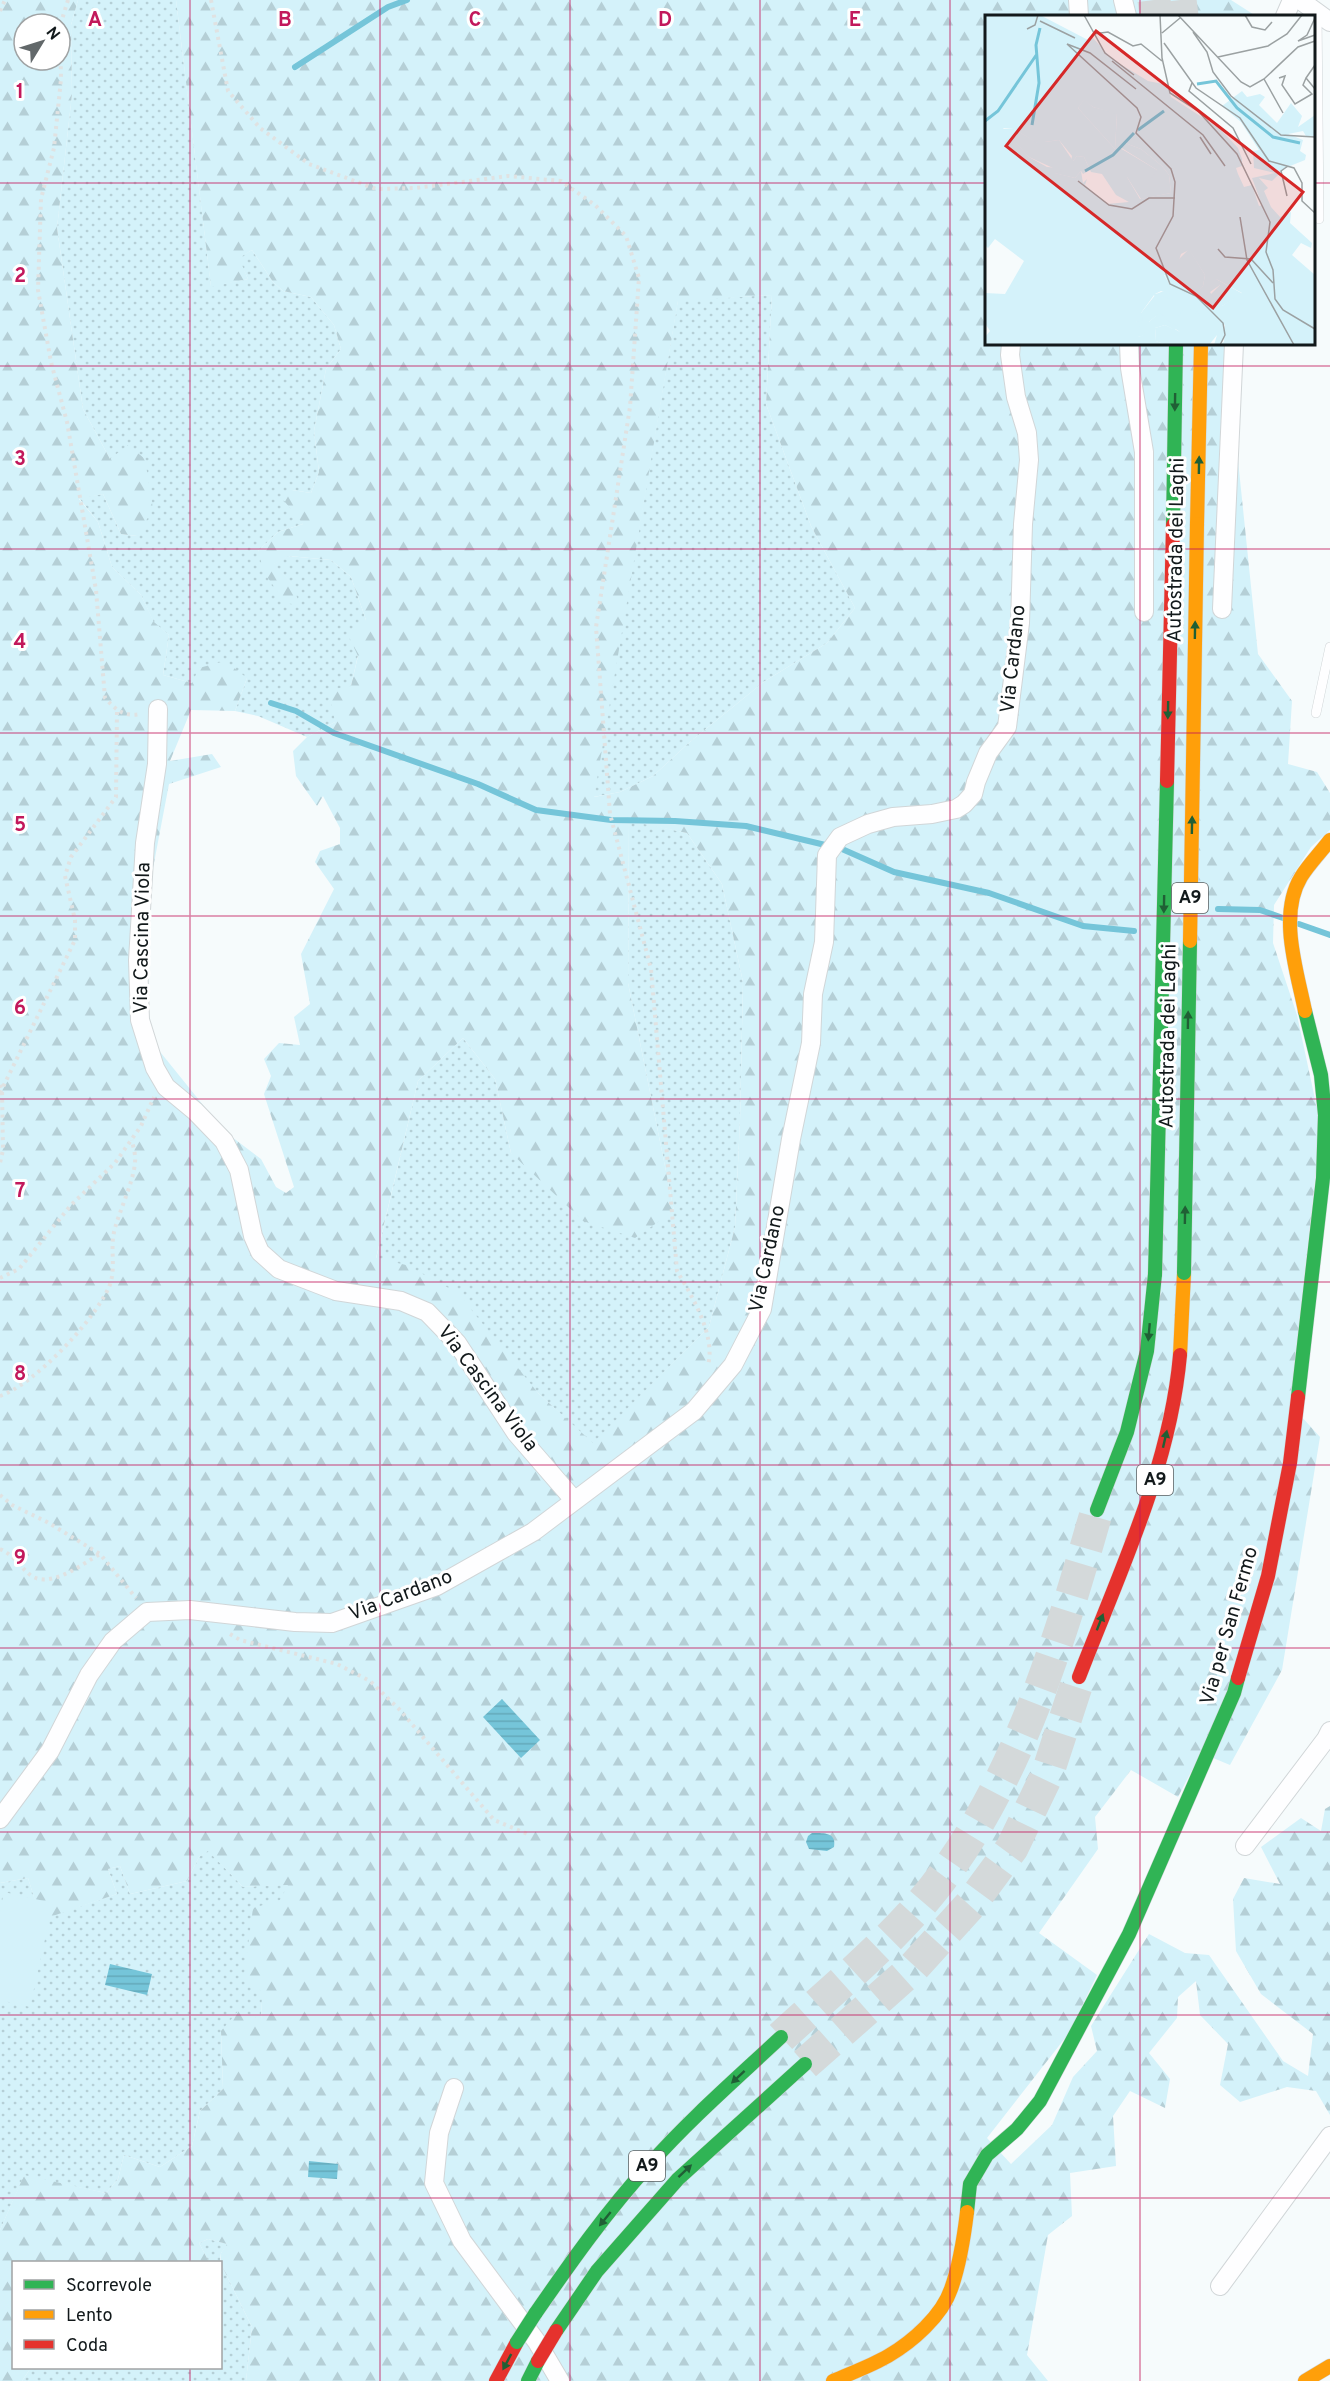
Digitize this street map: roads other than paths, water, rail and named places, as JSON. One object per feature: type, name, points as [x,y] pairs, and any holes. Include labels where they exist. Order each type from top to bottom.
[{"type":"main road","name":"Autostrada dei Laghi","points":[[1097,1510],[1127,1432],[1147,1351],[1155,1274],[1176,345]]},
{"type":"main road","name":"Autostrada dei Laghi","points":[[1079,1677],[1138,1530],[1157,1473],[1174,1402],[1184,1273],[1201,345]]},
{"type":"main road","name":"Via per San Fermo","points":[[832,2381],[888,2356],[896,2350],[919,2332],[936,2314],[951,2291],[963,2244],[970,2184],[987,2155],[1017,2129],[1040,2101],[1064,2059],[1130,1934],[1234,1694],[1268,1576],[1290,1463],[1323,1178],[1325,1115],[1321,1075],[1313,1049],[1290,939],[1291,909],[1300,879],[1330,840]]},
{"type":"main road","name":"A9","points":[[496,2381],[517,2342],[574,2257],[648,2166],[683,2129],[781,2037]]},
{"type":"main road","name":"A9","points":[[528,2381],[556,2331],[597,2271],[678,2179],[805,2064]]},
{"type":"main road","points":[[1305,2381],[1330,2366]]},
{"type":"street","points":[[1078,0],[1079,15]]},
{"type":"street","points":[[1123,0],[1127,15]]},
{"type":"street","points":[[1285,15],[1292,0]]},
{"type":"street","points":[[1300,0],[1323,17]]},
{"type":"street","name":"Via Cardano","points":[[0,1819],[50,1751],[88,1675],[113,1641],[147,1612],[190,1610],[295,1622],[332,1623],[437,1586],[532,1532],[694,1412],[733,1365],[762,1309],[791,1139],[811,1043],[813,994],[824,942],[827,855],[840,837],[868,824],[893,817],[932,814],[956,809],[964,804],[973,794],[988,753],[1007,727],[1020,623],[1023,524],[1029,460],[1027,433],[1016,397],[1010,355],[1011,345]]},
{"type":"street","points":[[1128,345],[1144,452],[1143,612]]},
{"type":"street","points":[[1222,609],[1234,345]]},
{"type":"street","name":"Via Cascina Viola","points":[[158,709],[157,764],[145,843],[138,960],[140,1020],[155,1068],[166,1087],[224,1141],[240,1170],[253,1236],[260,1252],[279,1269],[336,1291],[401,1301],[427,1312],[458,1343],[516,1432],[574,1500]]},
{"type":"street","points":[[1245,1846],[1330,1731]]},
{"type":"street","points":[[454,2088],[439,2133],[434,2183],[462,2241],[537,2342],[561,2381]]},
{"type":"street","points":[[1220,2286],[1330,2136]]},
{"type":"lane","points":[[1319,219],[1323,17]]},
{"type":"lane","points":[[1316,713],[1330,647]]},
{"type":"water","points":[[502,1699],[540,1740],[521,1758],[483,1717]]},
{"type":"water","points":[[812,1833],[825,1833],[831,1836],[834,1847],[827,1851],[809,1849],[806,1842]]},
{"type":"water","points":[[110,1964],[152,1974],[147,1995],[105,1985]]},
{"type":"water","points":[[309,2161],[338,2164],[337,2179],[308,2177]]},
{"type":"waterway","points":[[295,67],[388,7],[407,0]]},
{"type":"waterway","points":[[271,703],[296,711],[334,733],[478,784],[536,810],[611,820],[675,821],[746,826],[842,849],[894,872],[989,893],[1083,926],[1134,931]]},
{"type":"waterway","points":[[1218,909],[1260,910],[1283,918]]},
{"type":"waterway","points":[[1299,924],[1330,935]]},
{"type":"tunnel","points":[[1154,0],[1156,15]]},
{"type":"tunnel","points":[[1180,0],[1182,15]]},
{"type":"tunnel","points":[[781,2037],[899,1928],[934,1888],[964,1846],[990,1802],[1033,1707],[1068,1608],[1097,1510]]},
{"type":"tunnel","points":[[805,2064],[912,1969],[971,1904],[1012,1848],[1047,1775],[1079,1677]]}]
